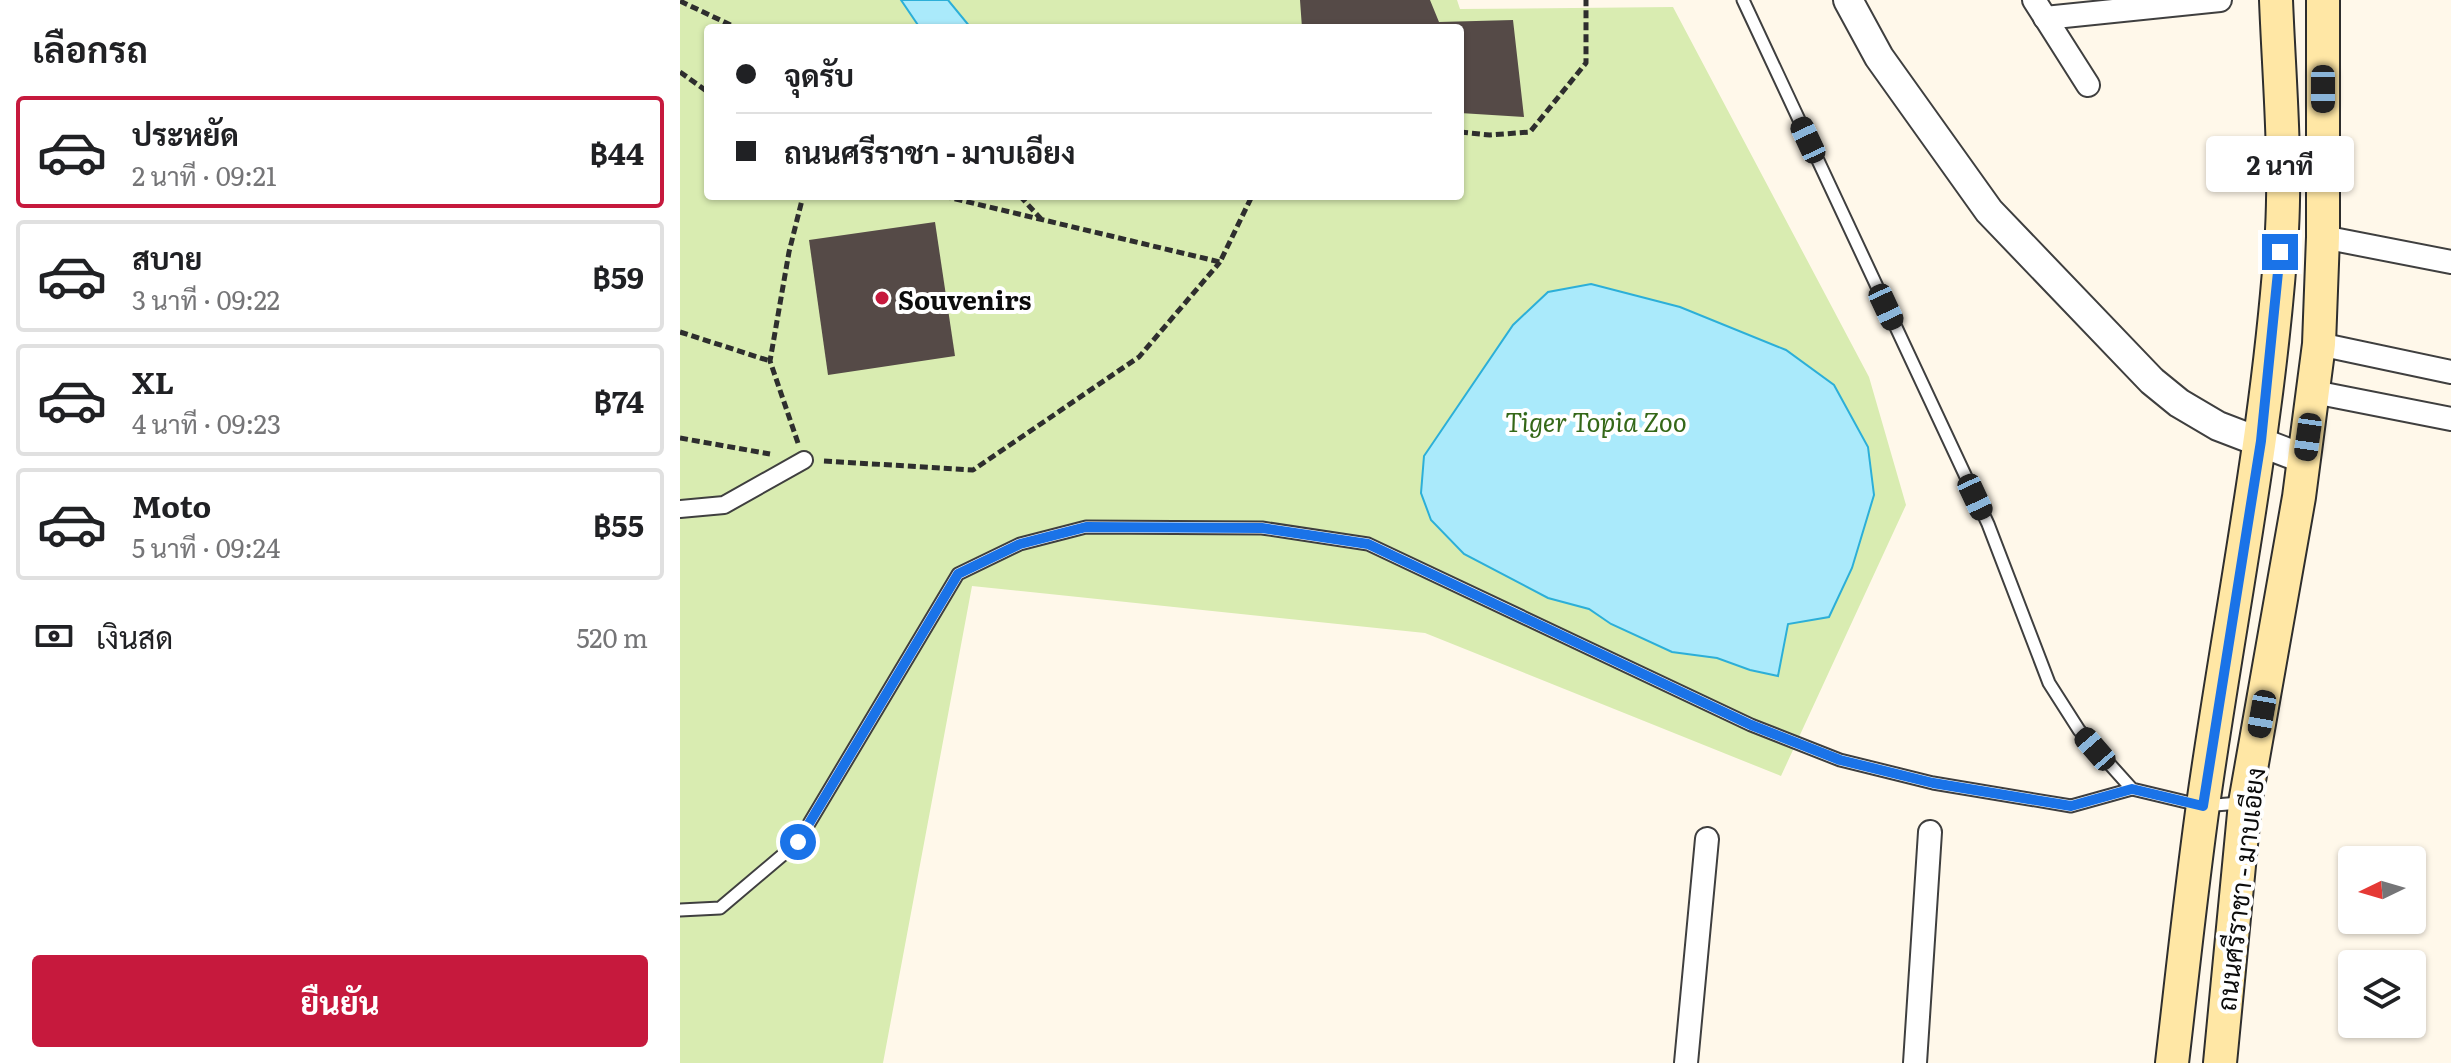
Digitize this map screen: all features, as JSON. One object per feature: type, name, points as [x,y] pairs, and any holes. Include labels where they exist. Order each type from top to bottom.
[{"type":"main road","name":"ถนนศรีราชา - มาบเอียง","points":[[2172,1063],[2203,806],[2261,441],[2282,226],[2276,0]]},
{"type":"main road","name":"ถนนศรีราชา - มาบเอียง","points":[[2220,1063],[2245,803],[2304,459],[2319,344],[2323,237],[2323,0]]},
{"type":"street","points":[[1848,0],[1879,57],[1989,211],[2152,381],[2179,403],[2218,426],[2304,459]]},
{"type":"street","points":[[2088,85],[2039,9],[2220,0]]},
{"type":"street","points":[[2323,237],[2451,262]]},
{"type":"street","points":[[2319,344],[2451,372]]},
{"type":"street","points":[[2314,392],[2451,419]]},
{"type":"street","points":[[680,509],[724,505],[804,460]]},
{"type":"street","points":[[1915,1063],[1930,832]]},
{"type":"street","points":[[1686,1063],[1707,839]]},
{"type":"lane","points":[[1743,0],[1988,524],[2049,683],[2079,730],[2132,789]]},
{"type":"lane","points":[[680,910],[720,908],[798,842],[958,574],[1020,544],[1086,527],[1262,528],[1368,544],[1751,725],[1840,760],[1933,783],[2071,806],[2132,789],[2203,806],[2245,803]]},
{"type":"path","points":[[1464,132],[1490,135],[1530,132],[1586,63],[1586,0]]},
{"type":"path","points":[[680,1],[729,24]]},
{"type":"path","points":[[680,72],[704,89]]},
{"type":"path","points":[[802,200],[789,252],[770,361],[804,460]]},
{"type":"path","points":[[960,200],[1220,262]]},
{"type":"path","points":[[1024,200],[1042,220]]},
{"type":"path","points":[[680,438],[804,460],[973,470],[1139,357],[1220,262],[1250,200]]},
{"type":"path","points":[[680,332],[770,361]]},
{"type":"green space","name":"Tiger Topia Zoo","points":[[680,0],[1457,0],[1460,9],[1673,7],[1869,377],[1906,505],[1781,776],[1425,633],[972,586],[883,1063],[680,1063]]},
{"type":"water","points":[[901,0],[948,0],[968,24],[917,24]]},
{"type":"water","points":[[1591,284],[1680,307],[1786,350],[1834,385],[1868,447],[1874,495],[1852,568],[1829,617],[1788,624],[1778,676],[1717,658],[1672,652],[1611,624],[1589,609],[1548,598],[1464,554],[1431,520],[1421,493],[1424,456],[1513,325],[1548,292]]},
{"type":"building","points":[[1300,0],[1430,0],[1439,22],[1513,20],[1524,117],[1464,113],[1464,24],[1302,24]]},
{"type":"building","name":"Souvenirs","points":[[935,222],[955,356],[828,375],[809,240]]},
{"type":"place","name":"Souvenirs","points":[[882,298]]},
{"type":"route","points":[[798,842],[958,574],[1020,544],[1086,527],[1262,528],[1368,544],[1751,725],[1840,760],[1933,783],[2071,806],[2132,789],[2203,806],[2261,441],[2280,252]]}]
